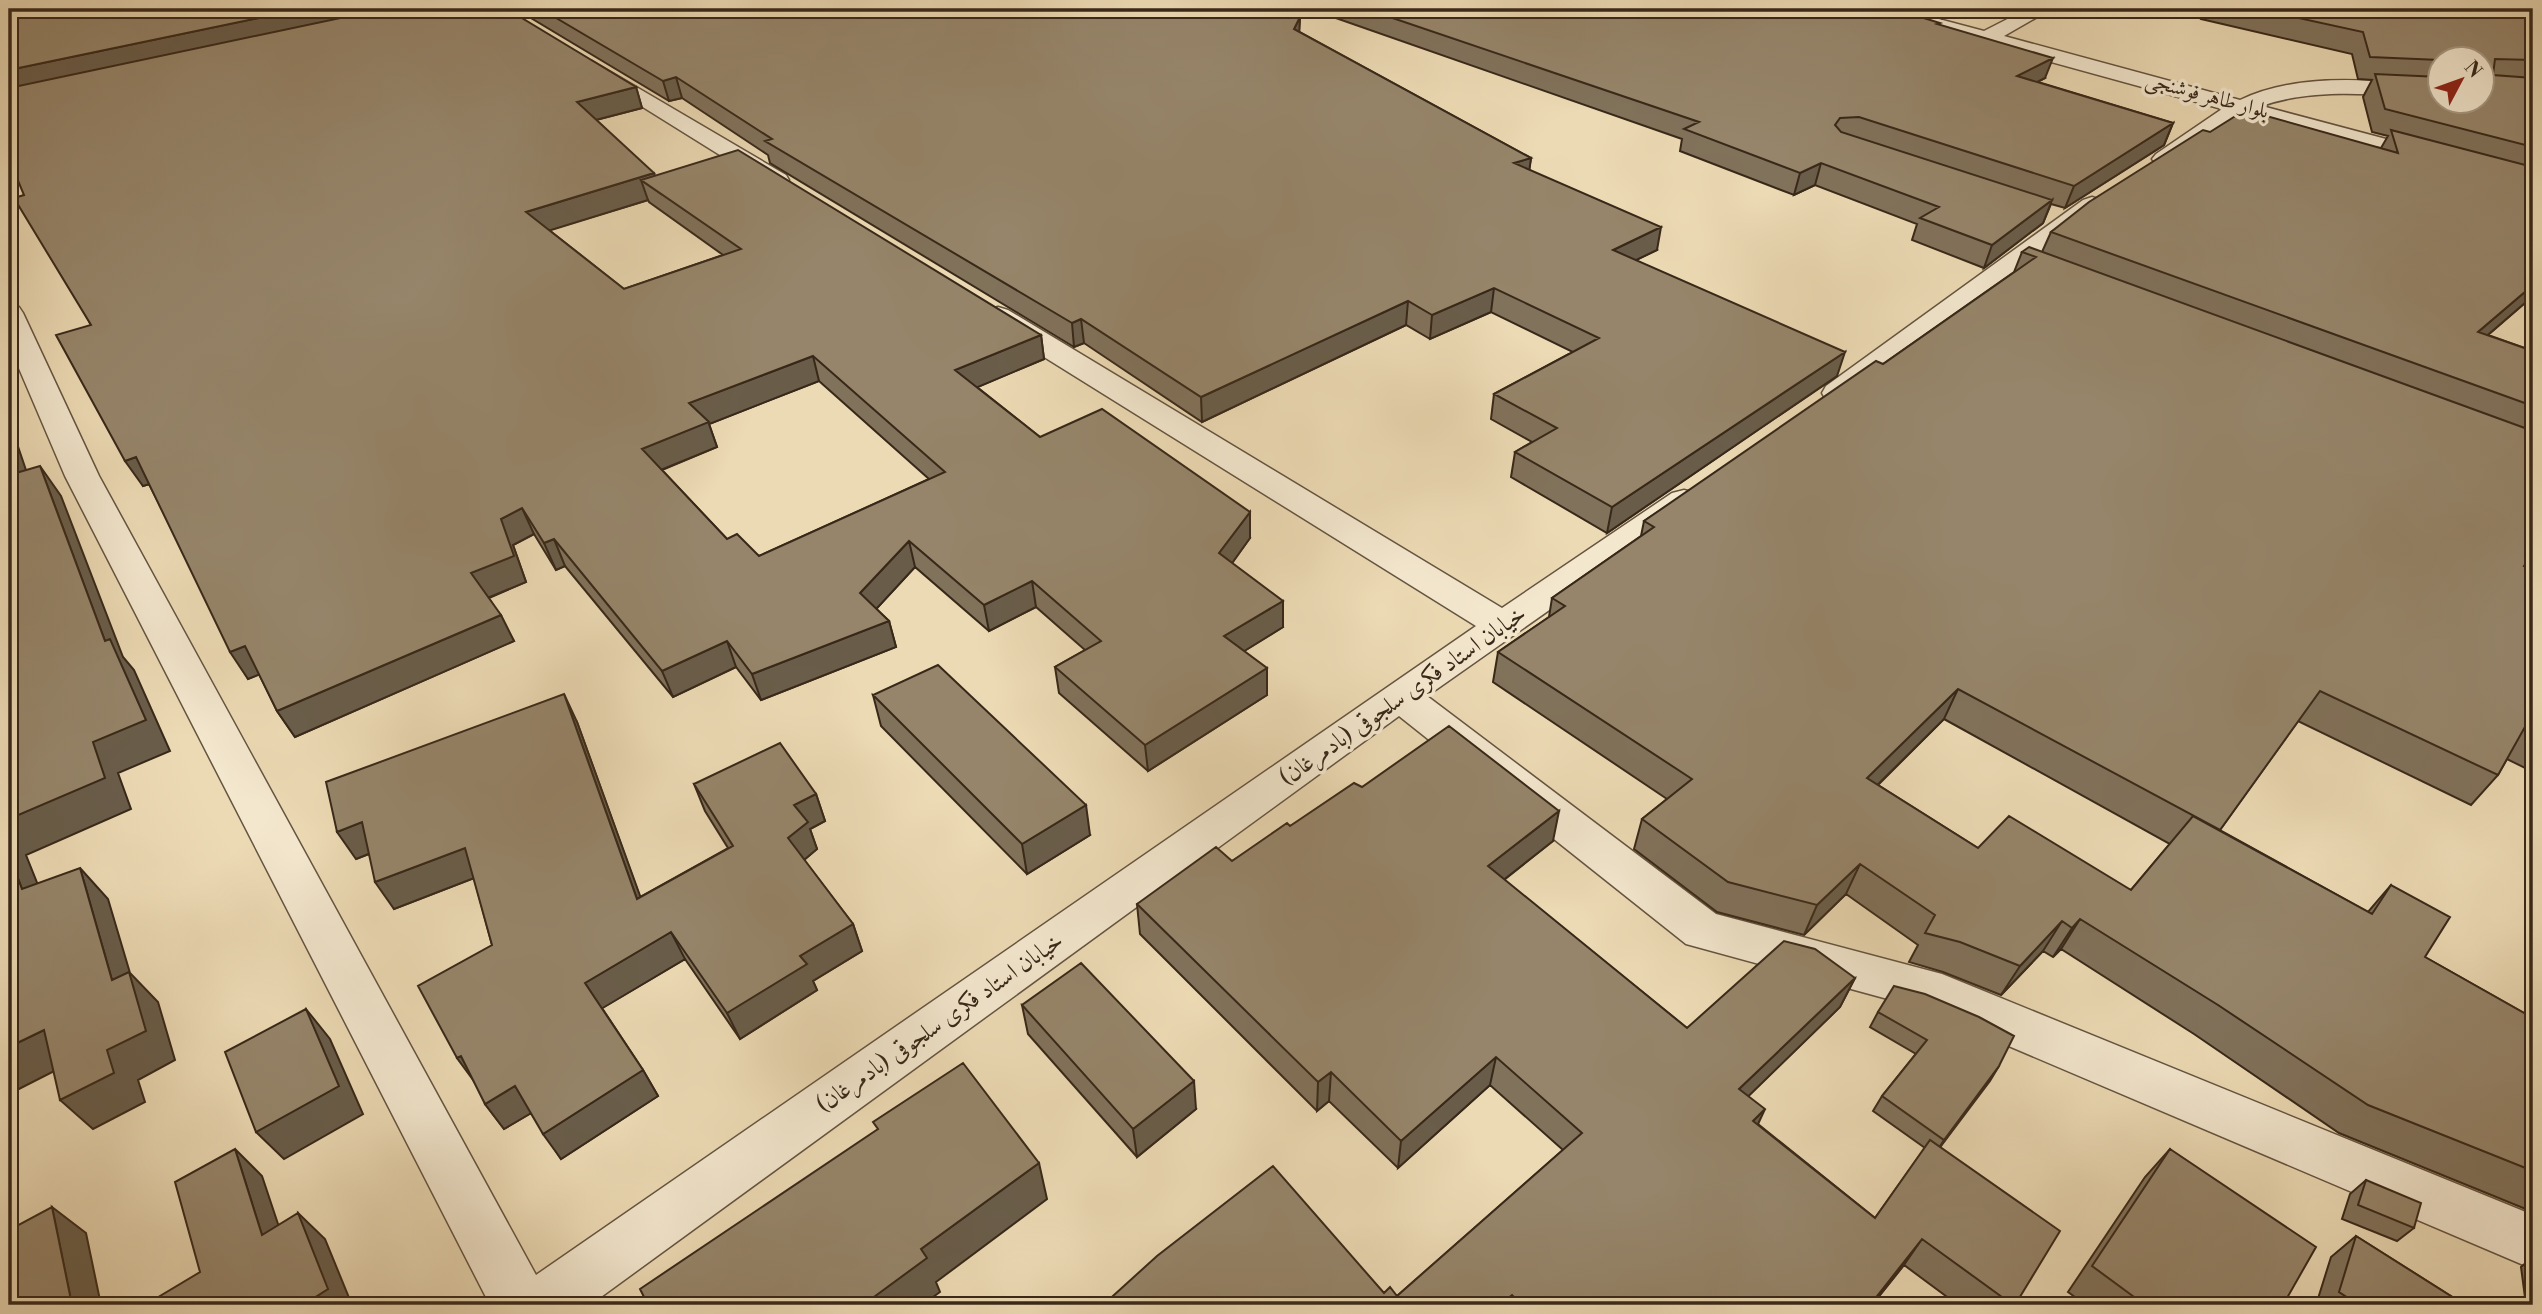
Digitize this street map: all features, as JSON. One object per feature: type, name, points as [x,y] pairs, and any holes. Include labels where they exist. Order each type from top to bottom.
[{"type":"street","name":"بلوار طاهر فوشنجی","points":[[1880,9],[1986,38],[2533,167]]},
{"type":"street","name":"بلوار طاهر فوشنجی","points":[[1948,9],[2011,25],[2533,186]]},
{"type":"street","points":[[1986,38],[2041,9]]},
{"type":"street","points":[[569,52],[806,198]]},
{"type":"street","points":[[1810,411],[2029,265],[2055,216],[2129,181],[2257,101],[2323,88],[2426,91]]},
{"type":"street","points":[[971,299],[1504,626]]},
{"type":"street","points":[[9,313],[70,480],[522,1305]]},
{"type":"street","name":"خیابان استاد فکری سلجوقی (بادمرغان)","points":[[542,1305],[1400,696],[1708,483]]},
{"type":"street","points":[[1400,696],[1702,930],[1925,989],[2533,1242]]},
{"type":"building","points":[[9,9],[302,9],[9,70]]},
{"type":"building","points":[[383,9],[507,9],[636,87],[577,102],[654,173],[526,212],[624,289],[741,249],[641,180],[738,150],[1041,335],[955,370],[1040,437],[1102,409],[1250,512],[1219,553],[1283,601],[1224,636],[1267,668],[1145,745],[1055,667],[1101,641],[1032,581],[984,605],[909,541],[860,593],[889,621],[752,674],[727,641],[662,671],[554,539],[544,543],[522,508],[501,519],[514,556],[471,573],[501,615],[277,711],[245,646],[230,652],[136,457],[125,461],[56,335],[91,325],[14,198],[24,195],[9,159],[9,88]],"holes":[[[813,356],[945,472],[759,556],[737,534],[727,539],[642,449],[709,422],[689,403]]]},
{"type":"building","points":[[541,9],[1286,9],[1300,17],[1294,29],[1531,158],[1514,163],[1661,227],[1613,250],[1845,352],[1612,507],[1515,452],[1557,428],[1494,394],[1599,338],[1494,288],[1432,315],[1408,301],[1201,397],[1081,319],[1072,323],[765,141],[772,139],[676,77],[663,81]]},
{"type":"building","points":[[1366,9],[1927,9],[1914,15],[2053,58],[2017,76],[2173,123],[2074,186],[1859,117],[1840,118],[1835,125],[1841,132],[2052,200],[1992,245],[1920,218],[1939,207],[1821,163],[1800,173],[1684,129],[1699,122]]},
{"type":"building","points":[[2257,9],[2533,9],[2533,60],[2496,59],[2496,46],[2426,46],[2426,59],[2370,57],[2363,32]]},
{"type":"building","points":[[2375,74],[2426,76],[2426,116],[2496,116],[2496,75],[2533,78],[2533,147],[2385,109]]},
{"type":"building","points":[[2245,110],[2398,153],[2391,130],[2533,167],[2533,285],[2478,332],[2533,351],[2533,406],[2051,232],[2089,202],[2203,130],[2210,132]]},
{"type":"building","points":[[2029,247],[2533,431],[2533,553],[2524,566],[2533,570],[2533,729],[2526,725],[2498,775],[2320,691],[2220,830],[1958,689],[1867,778],[1978,848],[2009,816],[2131,890],[2193,816],[2372,914],[2391,885],[2450,917],[2425,957],[2533,1018],[2533,1171],[2368,1105],[2218,1005],[2080,919],[2072,928],[2062,921],[2020,966],[1960,942],[1925,933],[1935,915],[1860,864],[1817,905],[1728,882],[1642,819],[1692,779],[1498,652],[1565,606],[1552,598],[1654,527],[1644,521],[1876,361],[1883,364],[2036,257],[2022,252]]},
{"type":"building","points":[[40,466],[105,641],[110,639],[146,720],[93,742],[105,778],[9,819],[9,475]]},
{"type":"building","points":[[938,665],[1086,805],[1022,844],[873,695]]},
{"type":"building","points":[[564,694],[637,899],[733,846],[694,784],[780,743],[816,794],[794,805],[808,822],[788,838],[853,924],[800,956],[807,964],[727,1013],[671,932],[585,983],[643,1070],[543,1134],[515,1086],[485,1104],[461,1056],[457,1058],[418,986],[492,945],[465,848],[375,882],[362,822],[337,832],[326,782]]},
{"type":"building","points":[[1449,726],[1559,811],[1488,866],[1687,1028],[1784,941],[1815,949],[1855,978],[1739,1089],[1765,1109],[1753,1121],[1875,1218],[1930,1140],[2060,1231],[2015,1305],[1922,1239],[1870,1305],[1522,1305],[1512,1295],[1500,1305],[1103,1305],[1157,1256],[1273,1166],[1384,1293],[1390,1287],[1397,1296],[1582,1133],[1496,1057],[1401,1141],[1331,1072],[1318,1082],[1137,904],[1216,847],[1232,861],[1287,823],[1290,826],[1354,783],[1362,787]]},
{"type":"building","points":[[9,855],[22,889],[80,868],[112,980],[129,972],[146,1031],[107,1050],[114,1073],[60,1100],[44,1030],[9,1047]]},
{"type":"building","points":[[1081,963],[1194,1081],[1133,1129],[1022,1005]]},
{"type":"building","points":[[1894,986],[1925,994],[1979,1017],[2014,1036],[1999,1066],[1944,1140],[1882,1096],[1927,1040],[1878,1012]]},
{"type":"building","points":[[306,1009],[339,1086],[256,1132],[225,1052]]},
{"type":"building","points":[[963,1063],[1039,1163],[921,1249],[927,1258],[863,1305],[648,1305],[640,1289],[878,1129],[873,1122]]},
{"type":"building","points":[[235,1149],[262,1235],[298,1213],[328,1289],[303,1305],[145,1305],[200,1272],[175,1182]]},
{"type":"building","points":[[2170,1149],[2316,1247],[2283,1305],[2145,1305],[2092,1266]]},
{"type":"building","points":[[2366,1180],[2421,1203],[2414,1228],[2358,1205]]},
{"type":"building","points":[[52,1207],[72,1305],[9,1305],[9,1230]]},
{"type":"building","points":[[2356,1236],[2465,1305],[2359,1305],[2339,1292]]}]
